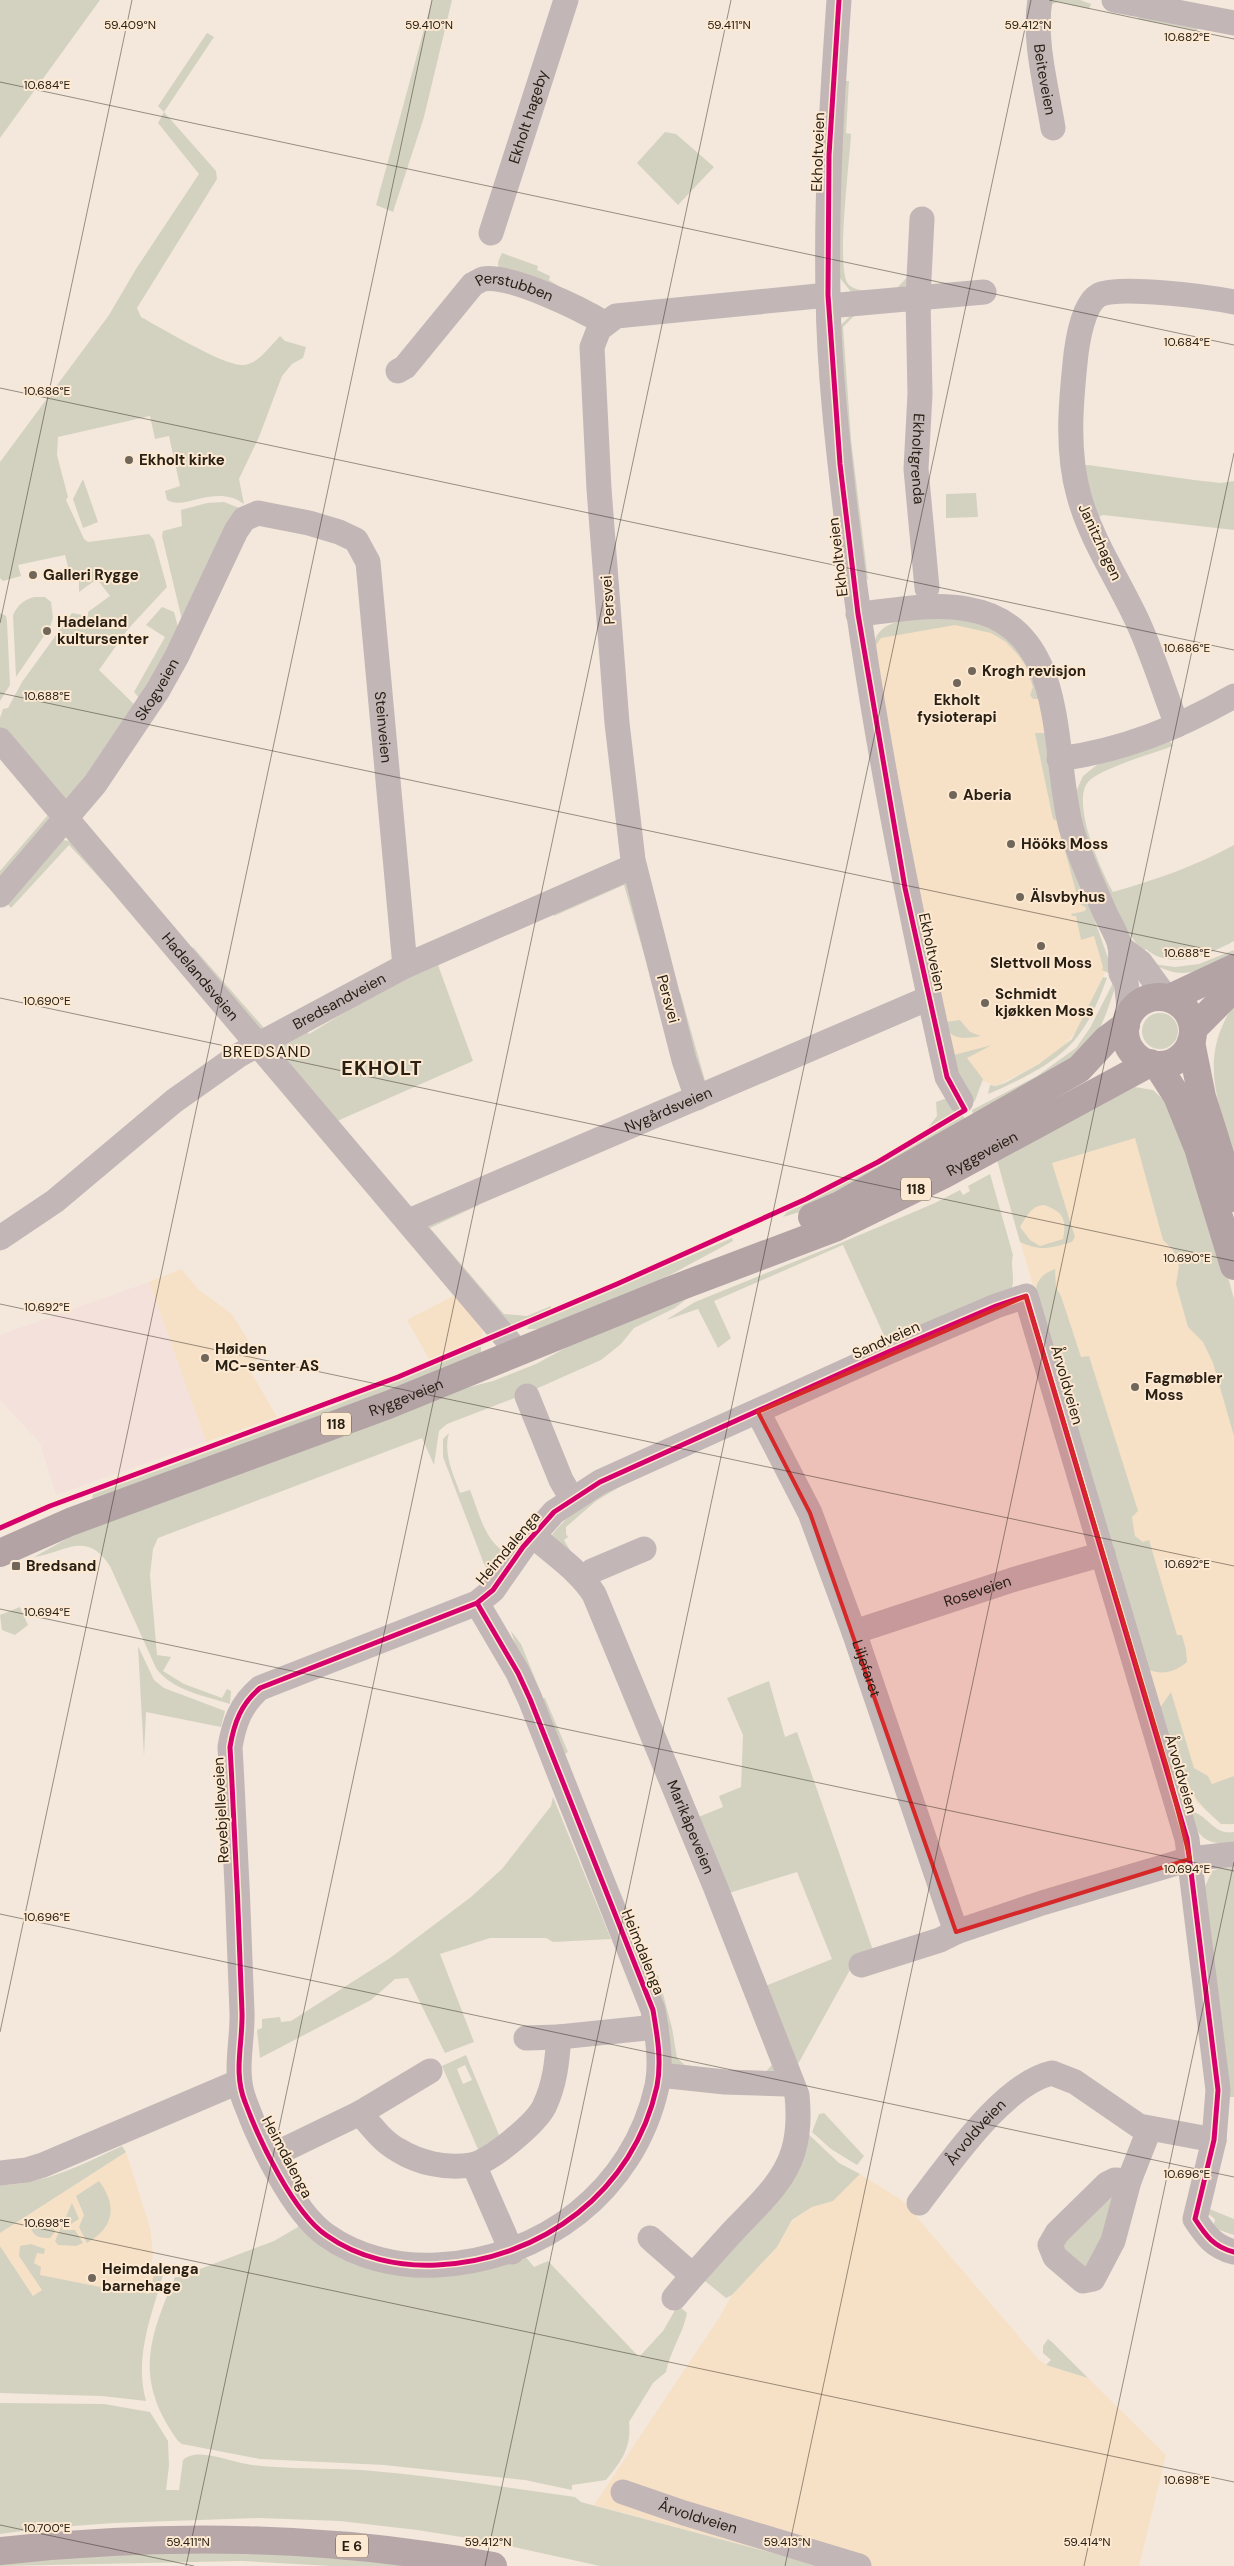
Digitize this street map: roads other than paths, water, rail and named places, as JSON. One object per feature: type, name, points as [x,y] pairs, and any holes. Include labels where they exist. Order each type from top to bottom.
[{"type":"highway","name":"E 6","points":[[0,2551],[66,2544],[210,2538],[324,2543],[384,2549],[493,2566]]},
{"type":"main road","name":"118","points":[[1128,1019],[1144,999],[1167,997],[1234,968]]},
{"type":"main road","name":"118","points":[[1154,1064],[1178,1059],[1186,1052],[1192,1035],[1234,988]]},
{"type":"main road","points":[[1167,997],[1182,1004],[1190,1015],[1202,1097],[1234,1198]]},
{"type":"main road","points":[[1128,1019],[1126,1038],[1131,1049],[1139,1058],[1154,1064],[1177,1096],[1198,1148],[1234,1266]]},
{"type":"main road","name":"Ryggeveien","points":[[671,1290],[781,1231],[842,1204],[1079,1069],[1128,1019]]},
{"type":"main road","name":"Ryggeveien","points":[[0,1553],[70,1522],[388,1405],[671,1290],[772,1253],[878,1208],[1154,1064]]},
{"type":"street","name":"Ekholt hageby","points":[[491,233],[566,0]]},
{"type":"street","name":"Ekholtveien","points":[[840,0],[829,155],[828,300],[840,464],[858,614],[895,834],[947,1077],[961,1101]]},
{"type":"street","name":"Beiteveien","points":[[1040,0],[1038,10],[1042,58],[1053,128]]},
{"type":"street","points":[[1114,0],[1234,23]]},
{"type":"street","name":"Ekholtgrenda","points":[[922,219],[918,298],[920,394],[916,469],[927,588]]},
{"type":"street","name":"Perstubben","points":[[398,371],[405,367],[473,284],[484,279],[503,280],[529,289],[581,309],[604,323]]},
{"type":"street","name":"Janitzhagen","points":[[1177,725],[1136,617],[1090,527],[1079,495],[1071,426],[1072,391],[1082,321],[1093,300],[1094,291],[1178,295],[1234,302]]},
{"type":"street","points":[[604,323],[616,316],[828,300],[918,298],[984,292]]},
{"type":"street","name":"Persvei","points":[[604,323],[599,328],[592,347],[592,374],[617,723],[634,866],[684,1060],[697,1098]]},
{"type":"street","name":"Skogveien","points":[[0,895],[95,784],[158,690],[244,519],[258,513],[309,523]]},
{"type":"street","name":"Steinveien","points":[[309,523],[339,532],[356,540],[368,562],[405,966]]},
{"type":"street","name":"Ekholtveien","points":[[858,614],[950,607],[987,613],[1018,632],[1034,652],[1045,675],[1054,712],[1063,795],[1072,830],[1120,947],[1120,972],[1126,983],[1128,1019]]},
{"type":"street","points":[[1059,759],[1121,747],[1177,725],[1234,696]]},
{"type":"street","name":"Hadelandsveien","points":[[0,740],[409,1221],[517,1351]]},
{"type":"street","name":"Bredsandveien","points":[[0,1238],[56,1201],[174,1101],[239,1055],[405,966],[634,866]]},
{"type":"street","points":[[1120,947],[1141,963],[1167,997]]},
{"type":"street","name":"Nygårdsveien","points":[[409,1221],[929,998]]},
{"type":"street","name":"Sandveien","points":[[758,1412],[996,1306],[1026,1296]]},
{"type":"street","name":"Årvoldveien","points":[[1026,1296],[1167,1766],[1190,1860],[1218,2090],[1214,2140],[1195,2219],[1206,2237],[1215,2246],[1234,2252]]},
{"type":"street","points":[[528,1396],[562,1480],[572,1498]]},
{"type":"street","name":"Heimdalenga","points":[[238,2082],[245,2104],[287,2190],[308,2218],[325,2235],[350,2249],[372,2258],[427,2265],[484,2260],[512,2252],[549,2234],[589,2203],[611,2182],[640,2135],[649,2110],[659,2075],[656,2027],[650,2004],[530,1699],[518,1673],[477,1603],[493,1590],[554,1512],[572,1498],[620,1472],[758,1412]]},
{"type":"street","name":"Liljefaret","points":[[758,1412],[810,1513],[854,1632],[956,1932]]},
{"type":"street","name":"Marikåpeveien","points":[[534,1536],[547,1549],[584,1578],[594,1594],[715,1886],[797,2095],[799,2123],[793,2152],[782,2174],[768,2194],[692,2275],[674,2298]]},
{"type":"street","points":[[584,1578],[592,1571],[644,1549]]},
{"type":"street","name":"Roseveien","points":[[854,1632],[1012,1580],[1103,1554]]},
{"type":"street","name":"Revebjelleveien","points":[[238,2082],[242,2024],[230,1747],[239,1714],[248,1698],[260,1688],[477,1603]]},
{"type":"street","points":[[861,1965],[940,1940],[956,1932],[1042,1903],[1190,1860],[1234,1854]]},
{"type":"street","points":[[526,2038],[559,2037],[656,2027]]},
{"type":"street","points":[[360,2114],[396,2149],[414,2159],[444,2166],[474,2165],[516,2139],[543,2109],[555,2079],[559,2037]]},
{"type":"street","name":"Heimdalenga","points":[[271,2156],[360,2114],[430,2070]]},
{"type":"street","name":"Årvoldveien","points":[[919,2202],[994,2112],[1011,2095],[1040,2076],[1052,2073],[1063,2076],[1120,2115],[1150,2130],[1214,2140]]},
{"type":"street","points":[[659,2075],[725,2082],[786,2084],[790,2081]]},
{"type":"street","points":[[0,2173],[43,2165],[238,2082]]},
{"type":"street","points":[[1129,2181],[1150,2130]]},
{"type":"street","points":[[474,2165],[512,2252]]},
{"type":"street","points":[[650,2238],[692,2275]]},
{"type":"street","name":"Årvoldveien","points":[[623,2492],[693,2516],[859,2566]]},
{"type":"place","name":"Ekholt kirke","points":[[129,460]]},
{"type":"place","name":"Galleri Rygge","points":[[33,575]]},
{"type":"place","name":"Hadeland kultursenter","points":[[47,631]]},
{"type":"place","name":"Krogh revisjon","points":[[972,671]]},
{"type":"place","name":"Ekholt fysioterapi","points":[[957,683]]},
{"type":"place","name":"Aberia","points":[[953,795]]},
{"type":"place","name":"Hööks Moss","points":[[1011,844]]},
{"type":"place","name":"Älsvbyhus","points":[[1020,897]]},
{"type":"place","name":"Slettvoll Moss","points":[[1041,946]]},
{"type":"place","name":"Schmidt kjøkken Moss","points":[[985,1003]]},
{"type":"place","name":"Høiden MC-senter AS","points":[[205,1358]]},
{"type":"place","name":"Fagmøbler Moss","points":[[1135,1387]]},
{"type":"place","name":"Bredsand","points":[[16,1566]]},
{"type":"place","name":"Heimdalenga barnehage","points":[[92,2278]]},
{"type":"district","name":"BREDSAND","points":[[267,1051]]},
{"type":"district","name":"EKHOLT","points":[[382,1068]]}]
